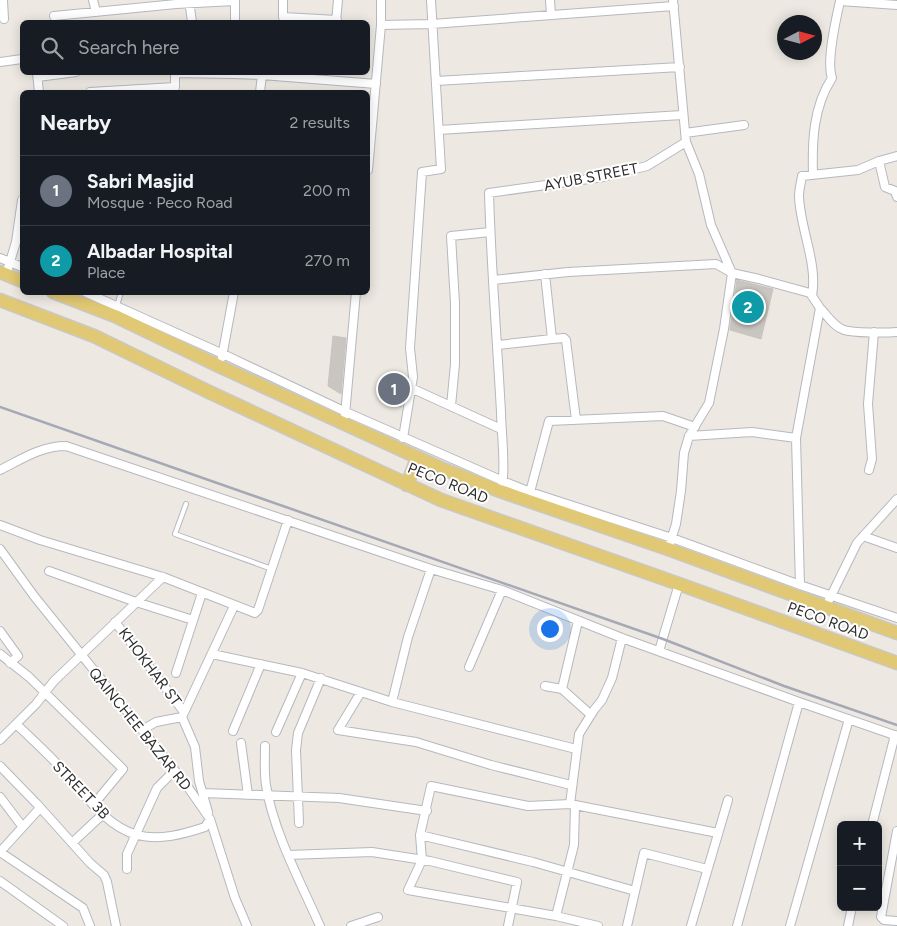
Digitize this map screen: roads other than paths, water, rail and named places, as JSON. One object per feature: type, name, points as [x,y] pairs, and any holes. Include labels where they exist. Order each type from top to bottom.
[{"type":"main road","points":[[3,274],[20,280]]},
{"type":"main road","name":"PECO ROAD","points":[[63,295],[116,311],[345,418],[417,458],[670,544],[828,601],[897,633]]},
{"type":"main road","name":"PECO ROAD","points":[[0,300],[94,336],[441,500],[897,663]]},
{"type":"main road","points":[[407,485],[417,458]]},
{"type":"street","points":[[3,0],[4,19]]},
{"type":"street","points":[[93,0],[96,12]]},
{"type":"street","points":[[127,0],[128,9]]},
{"type":"street","points":[[54,16],[189,2],[234,0],[235,20]]},
{"type":"street","points":[[283,0],[283,20]]},
{"type":"street","points":[[336,20],[338,0]]},
{"type":"street","points":[[370,124],[376,84],[381,0]]},
{"type":"street","points":[[403,438],[413,377],[410,348],[422,172],[441,169],[431,0]]},
{"type":"street","points":[[550,0],[551,15]]},
{"type":"street","points":[[813,175],[812,151],[815,126],[821,98],[832,78],[830,72],[832,47],[840,0],[897,5]]},
{"type":"street","points":[[189,2],[192,20]]},
{"type":"street","points":[[381,25],[432,24],[673,3],[680,67],[682,116],[686,142],[699,174],[711,225],[732,273],[724,328],[709,403],[689,436],[684,453],[681,491],[670,544]]},
{"type":"street","points":[[0,62],[20,59]]},
{"type":"street","points":[[436,80],[680,67]]},
{"type":"street","points":[[38,75],[39,90]]},
{"type":"street","points":[[132,90],[175,87],[175,75]]},
{"type":"street","points":[[260,90],[262,75],[332,76],[376,84]]},
{"type":"street","points":[[439,130],[682,116]]},
{"type":"street","points":[[685,133],[744,125]]},
{"type":"street","name":"AYUB STREET","points":[[490,232],[489,193],[603,177],[647,166],[686,142]]},
{"type":"street","points":[[812,296],[814,283],[799,194],[802,176],[858,170],[897,156]]},
{"type":"street","points":[[879,161],[885,187],[896,192]]},
{"type":"street","points":[[3,274],[10,262],[16,242],[20,214]]},
{"type":"street","points":[[451,406],[455,364],[455,304],[451,236],[490,232],[498,345],[502,486]]},
{"type":"street","points":[[0,258],[20,266]]},
{"type":"street","points":[[492,280],[568,272],[716,264],[732,273],[810,293],[820,308],[836,325],[844,330],[897,332]]},
{"type":"street","points":[[545,274],[552,339]]},
{"type":"street","points":[[90,295],[116,311]]},
{"type":"street","points":[[222,360],[233,295]]},
{"type":"street","points":[[356,295],[345,418],[403,438],[502,486],[530,492],[670,544],[800,585],[828,601],[897,618]]},
{"type":"street","points":[[800,585],[796,438],[820,308]]},
{"type":"street","points":[[869,470],[872,459],[868,404],[874,332]]},
{"type":"street","points":[[498,345],[564,338],[566,340],[576,420]]},
{"type":"street","points":[[411,388],[501,429]]},
{"type":"street","points":[[530,492],[549,421],[663,416],[695,427]]},
{"type":"street","points":[[689,436],[752,432],[796,438]]},
{"type":"street","points":[[0,470],[38,450],[53,446],[66,446],[431,570],[502,590],[622,638],[798,702],[896,735],[873,821]]},
{"type":"street","points":[[828,601],[857,543],[897,500]]},
{"type":"street","points":[[0,525],[40,540],[163,577],[234,606],[257,612],[288,520]]},
{"type":"street","points":[[863,536],[897,548]]},
{"type":"street","name":"QAINCHEE BAZAR RD","points":[[0,549],[34,596],[174,770],[210,819],[235,898],[247,926]]},
{"type":"street","points":[[392,702],[408,637],[431,570]]},
{"type":"street","points":[[49,571],[193,620]]},
{"type":"street","points":[[0,740],[36,704],[54,681],[163,577]]},
{"type":"street","points":[[659,651],[679,584]]},
{"type":"street","points":[[469,667],[502,590]]},
{"type":"street","points":[[176,673],[202,593]]},
{"type":"street","points":[[142,730],[156,722],[183,715],[234,606]]},
{"type":"street","points":[[562,689],[578,620]]},
{"type":"street","name":"KHOKHAR ST","points":[[116,622],[183,715],[195,747],[199,781],[210,819]]},
{"type":"street","points":[[0,631],[18,656],[10,662]]},
{"type":"street","points":[[556,916],[574,845],[571,785],[579,734],[602,700],[612,678],[622,638]]},
{"type":"street","points":[[0,654],[45,693],[122,769],[94,804]]},
{"type":"street","points":[[212,654],[302,673],[392,702],[576,750]]},
{"type":"street","points":[[233,730],[262,664]]},
{"type":"street","points":[[276,732],[302,673]]},
{"type":"street","points":[[299,824],[296,750],[298,733],[320,678]]},
{"type":"street","points":[[545,686],[562,689],[591,715]]},
{"type":"street","points":[[361,692],[338,730],[416,742],[491,765],[571,785]]},
{"type":"street","points":[[737,926],[798,702]]},
{"type":"street","points":[[790,926],[849,719]]},
{"type":"street","name":"STREET 3B","points":[[16,724],[116,826],[136,835],[168,836],[205,828],[210,819]]},
{"type":"street","points":[[241,743],[248,795]]},
{"type":"street","points":[[265,746],[268,796],[288,855],[320,926]]},
{"type":"street","points":[[0,766],[104,875],[116,926]]},
{"type":"street","points":[[127,869],[127,854],[157,788],[174,770]]},
{"type":"street","points":[[598,926],[556,916],[408,890],[422,860],[420,835],[427,811],[431,786],[528,806],[572,804],[718,833]]},
{"type":"street","points":[[202,793],[339,798],[427,811]]},
{"type":"street","points":[[0,796],[22,826]]},
{"type":"street","points":[[691,926],[728,800]]},
{"type":"street","points":[[40,808],[0,852],[83,908],[90,926]]},
{"type":"street","points":[[72,843],[103,814]]},
{"type":"street","points":[[897,831],[881,917],[882,919],[897,922]]},
{"type":"street","points":[[420,835],[532,862],[635,891]]},
{"type":"street","points":[[288,855],[372,852],[422,860],[517,882],[508,926]]},
{"type":"street","points":[[627,926],[644,853],[707,869]]},
{"type":"street","points":[[0,881],[63,926]]},
{"type":"street","points":[[848,926],[851,911]]},
{"type":"street","points":[[351,926],[378,917]]},
{"type":"lane","points":[[116,311],[120,295]]},
{"type":"lane","points":[[186,504],[175,534],[272,569]]},
{"type":"railway","points":[[0,407],[663,639],[784,686],[897,725]]},
{"type":"place","name":"Albadar Hospital","points":[[748,307]]},
{"type":"place","name":"Sabri Masjid","points":[[394,389]]}]
